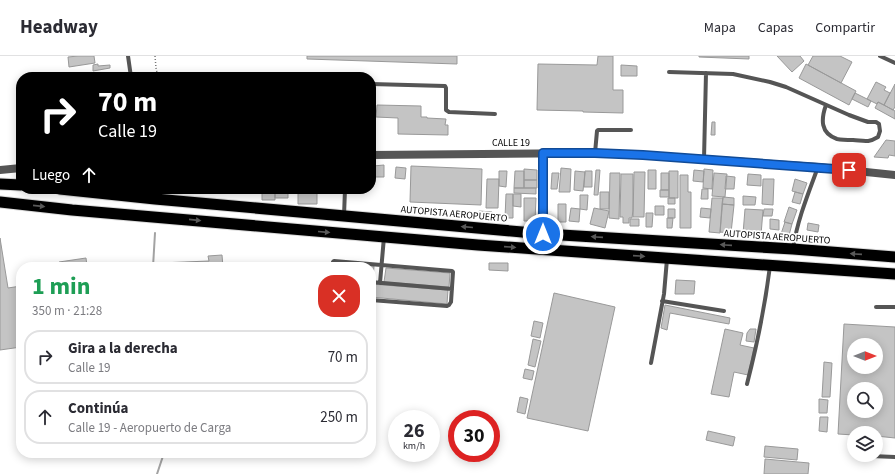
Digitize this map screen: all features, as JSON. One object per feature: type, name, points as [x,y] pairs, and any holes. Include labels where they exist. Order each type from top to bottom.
[{"type":"highway","points":[[0,184],[16,185]]},
{"type":"highway","name":"AUTOPISTA AEROPUERTO","points":[[107,194],[543,234],[793,249],[895,257]]},
{"type":"highway","points":[[0,202],[478,245],[895,274]]},
{"type":"street","points":[[543,153],[543,234]]},
{"type":"street","name":"CALLE 19","points":[[376,154],[595,153],[704,158],[895,175]]},
{"type":"street","points":[[0,170],[16,168]]},
{"type":"lane","points":[[128,56],[130,72]]},
{"type":"lane","points":[[880,56],[895,63]]},
{"type":"lane","points":[[669,72],[733,74],[770,82],[786,87],[826,105],[848,115],[864,121],[876,122],[879,124],[880,130],[878,137],[870,141],[839,139],[830,136],[825,130],[822,122],[826,105]]},
{"type":"lane","points":[[704,158],[706,73]]},
{"type":"lane","points":[[376,84],[445,86],[446,110],[450,112],[495,114]]},
{"type":"lane","points":[[595,153],[598,130],[631,130]]},
{"type":"lane","points":[[793,249],[800,217],[818,167]]},
{"type":"lane","points":[[344,194],[344,216]]},
{"type":"lane","points":[[380,283],[384,237]]},
{"type":"lane","points":[[651,363],[662,301],[667,258]]},
{"type":"lane","points":[[334,262],[346,262]]},
{"type":"lane","points":[[376,264],[452,271],[454,273],[450,305],[376,300]]},
{"type":"lane","points":[[747,384],[767,290],[770,266]]},
{"type":"lane","points":[[376,283],[452,289]]},
{"type":"lane","points":[[662,301],[724,311]]},
{"type":"lane","points":[[876,307],[895,307]]},
{"type":"lane","points":[[883,456],[895,457]]},
{"type":"path","points":[[155,56],[157,72]]},
{"type":"building","points":[[94,56],[95,63],[69,67],[68,57]]},
{"type":"building","points":[[307,56],[457,56],[457,64],[307,59]]},
{"type":"building","points":[[598,56],[613,56],[613,90],[623,90],[623,113],[537,110],[538,64],[597,65]]},
{"type":"building","points":[[749,56],[749,59],[699,57]]},
{"type":"building","points":[[777,56],[800,56],[804,61],[792,72]]},
{"type":"building","points":[[813,56],[840,56],[852,62],[841,83],[808,65]]},
{"type":"building","points":[[98,64],[98,66],[110,65],[110,68],[93,71],[93,65]]},
{"type":"building","points":[[806,64],[856,91],[849,105],[799,78]]},
{"type":"building","points":[[621,65],[637,66],[637,76],[621,76]]},
{"type":"building","points":[[876,82],[886,87],[884,90],[890,93],[884,105],[878,102],[877,104],[867,99]]},
{"type":"building","points":[[895,84],[895,107],[893,110],[884,105]]},
{"type":"building","points":[[855,93],[871,101],[868,107],[852,99]]},
{"type":"building","points":[[878,102],[895,111],[895,119],[875,108]]},
{"type":"building","points":[[377,105],[421,106],[421,117],[446,119],[445,125],[448,125],[448,135],[398,134],[398,118],[376,117]]},
{"type":"building","points":[[712,122],[715,122],[715,135],[711,135]]},
{"type":"building","points":[[886,140],[895,141],[895,156],[889,155],[888,158],[874,157]]},
{"type":"building","points":[[384,165],[384,177],[376,177],[376,166]]},
{"type":"building","points":[[411,166],[482,169],[481,205],[410,202]]},
{"type":"building","points":[[396,167],[406,168],[405,179],[395,178]]},
{"type":"building","points":[[561,168],[571,169],[570,192],[559,192]]},
{"type":"building","points":[[524,169],[537,170],[537,180],[524,180]]},
{"type":"building","points":[[704,169],[713,170],[712,189],[703,188]]},
{"type":"building","points":[[596,170],[600,170],[598,195],[594,195]]},
{"type":"building","points":[[648,170],[656,170],[656,189],[648,189]]},
{"type":"building","points":[[694,170],[704,171],[703,182],[693,181]]},
{"type":"building","points":[[499,171],[507,171],[506,187],[499,186]]},
{"type":"building","points":[[515,171],[524,171],[524,188],[514,188]]},
{"type":"building","points":[[575,171],[585,172],[583,191],[574,190]]},
{"type":"building","points":[[585,171],[592,171],[592,187],[584,187]]},
{"type":"building","points":[[669,171],[678,171],[678,198],[669,198]]},
{"type":"building","points":[[634,172],[645,172],[644,217],[633,217]]},
{"type":"building","points":[[552,173],[559,173],[557,189],[551,189]]},
{"type":"building","points":[[610,173],[620,173],[619,219],[609,218]]},
{"type":"building","points":[[661,173],[669,173],[669,190],[661,190]]},
{"type":"building","points":[[714,173],[727,174],[725,197],[712,196]]},
{"type":"building","points":[[621,174],[633,174],[633,210],[632,218],[629,218],[629,223],[623,223],[623,217],[620,217]]},
{"type":"building","points":[[748,174],[761,175],[761,186],[747,185]]},
{"type":"building","points":[[680,175],[688,175],[688,192],[691,192],[691,228],[680,228]]},
{"type":"building","points":[[726,176],[735,177],[734,189],[725,189]]},
{"type":"building","points":[[487,179],[499,179],[498,208],[486,208]]},
{"type":"building","points":[[763,179],[774,179],[773,205],[762,204]]},
{"type":"building","points":[[795,179],[807,183],[803,194],[792,191]]},
{"type":"building","points":[[524,180],[537,180],[537,188],[524,188]]},
{"type":"building","points":[[514,188],[536,188],[536,194],[514,193]]},
{"type":"building","points":[[702,189],[708,189],[708,199],[701,199]]},
{"type":"building","points":[[660,190],[669,190],[669,197],[660,197]]},
{"type":"building","points":[[600,192],[609,192],[609,209],[600,209]]},
{"type":"building","points":[[795,192],[803,194],[800,204],[792,202]]},
{"type":"building","points":[[262,194],[275,194],[275,200],[262,200]]},
{"type":"building","points":[[275,194],[288,194],[288,198],[275,198]]},
{"type":"building","points":[[298,194],[317,194],[317,204],[298,204]]},
{"type":"building","points":[[506,194],[513,194],[513,218],[505,218]]},
{"type":"building","points":[[513,194],[521,194],[521,207],[513,206]]},
{"type":"building","points":[[580,195],[588,195],[587,210],[580,209]]},
{"type":"building","points":[[743,196],[756,197],[755,205],[743,205]]},
{"type":"building","points":[[723,197],[734,198],[734,205],[722,204]]},
{"type":"building","points":[[524,198],[536,198],[535,221],[524,221]]},
{"type":"building","points":[[668,198],[675,198],[675,204],[668,204]]},
{"type":"building","points":[[712,198],[723,198],[720,233],[709,232]]},
{"type":"building","points":[[558,204],[566,204],[566,222],[558,222]]},
{"type":"building","points":[[722,204],[734,205],[731,233],[720,232]]},
{"type":"building","points":[[655,206],[664,206],[664,215],[655,215]]},
{"type":"building","points":[[789,207],[797,210],[792,224],[784,222]]},
{"type":"building","points":[[571,208],[580,209],[579,222],[569,221]]},
{"type":"building","points":[[594,208],[609,211],[605,228],[590,224]]},
{"type":"building","points":[[701,208],[711,209],[710,218],[700,217]]},
{"type":"building","points":[[668,209],[675,209],[675,218],[668,218]]},
{"type":"building","points":[[745,209],[763,210],[761,235],[743,234]]},
{"type":"building","points":[[764,209],[773,209],[772,216],[763,216]]},
{"type":"building","points":[[479,211],[492,212],[492,218],[479,218]]},
{"type":"building","points":[[646,213],[653,213],[652,227],[646,227]]},
{"type":"building","points":[[667,218],[673,218],[672,228],[667,228]]},
{"type":"building","points":[[630,219],[639,219],[639,226],[630,226]]},
{"type":"building","points":[[770,219],[779,220],[779,230],[770,229]]},
{"type":"building","points":[[785,222],[792,224],[788,239],[780,237]]},
{"type":"building","points":[[808,223],[819,225],[818,232],[807,230]]},
{"type":"building","points":[[0,238],[8,288],[16,287],[16,348],[0,350]]},
{"type":"building","points":[[222,255],[223,262],[184,262],[209,261],[208,256]]},
{"type":"building","points":[[86,258],[86,262],[59,262]]},
{"type":"building","points":[[489,263],[508,263],[508,271],[489,270]]},
{"type":"building","points":[[386,268],[450,273],[449,287],[384,282]]},
{"type":"building","points":[[676,280],[695,281],[694,294],[675,294]]},
{"type":"building","points":[[376,284],[448,290],[447,304],[376,297]]},
{"type":"building","points":[[554,293],[615,307],[588,431],[527,418]]},
{"type":"building","points":[[665,305],[730,318],[729,324],[670,313],[667,330],[661,328]]},
{"type":"building","points":[[534,321],[543,323],[540,338],[531,336]]},
{"type":"building","points":[[844,324],[895,327],[895,438],[883,437],[883,426],[847,426],[847,435],[838,434]]},
{"type":"building","points":[[725,329],[743,333],[740,345],[754,348],[748,375],[734,372],[729,397],[711,394]]},
{"type":"building","points":[[750,329],[756,329],[754,342],[746,341],[747,333]]},
{"type":"building","points":[[533,339],[541,341],[535,367],[528,365]]},
{"type":"building","points":[[824,362],[832,363],[830,397],[822,397]]},
{"type":"building","points":[[525,369],[534,371],[532,380],[523,378]]},
{"type":"building","points":[[520,397],[528,399],[525,414],[517,412]]},
{"type":"building","points":[[819,399],[828,400],[827,413],[819,413]]},
{"type":"building","points":[[820,417],[828,417],[827,432],[819,431]]},
{"type":"building","points":[[708,431],[735,437],[733,446],[706,440]]},
{"type":"building","points":[[765,446],[798,449],[797,460],[764,457]]},
{"type":"building","points":[[765,459],[809,463],[808,474],[764,474]]},
{"type":"waterway","points":[[153,262],[155,233]]},
{"type":"waterway","points":[[157,474],[162,458]]},
{"type":"route","points":[[543,234],[543,153],[595,153],[704,158],[849,170]]}]
